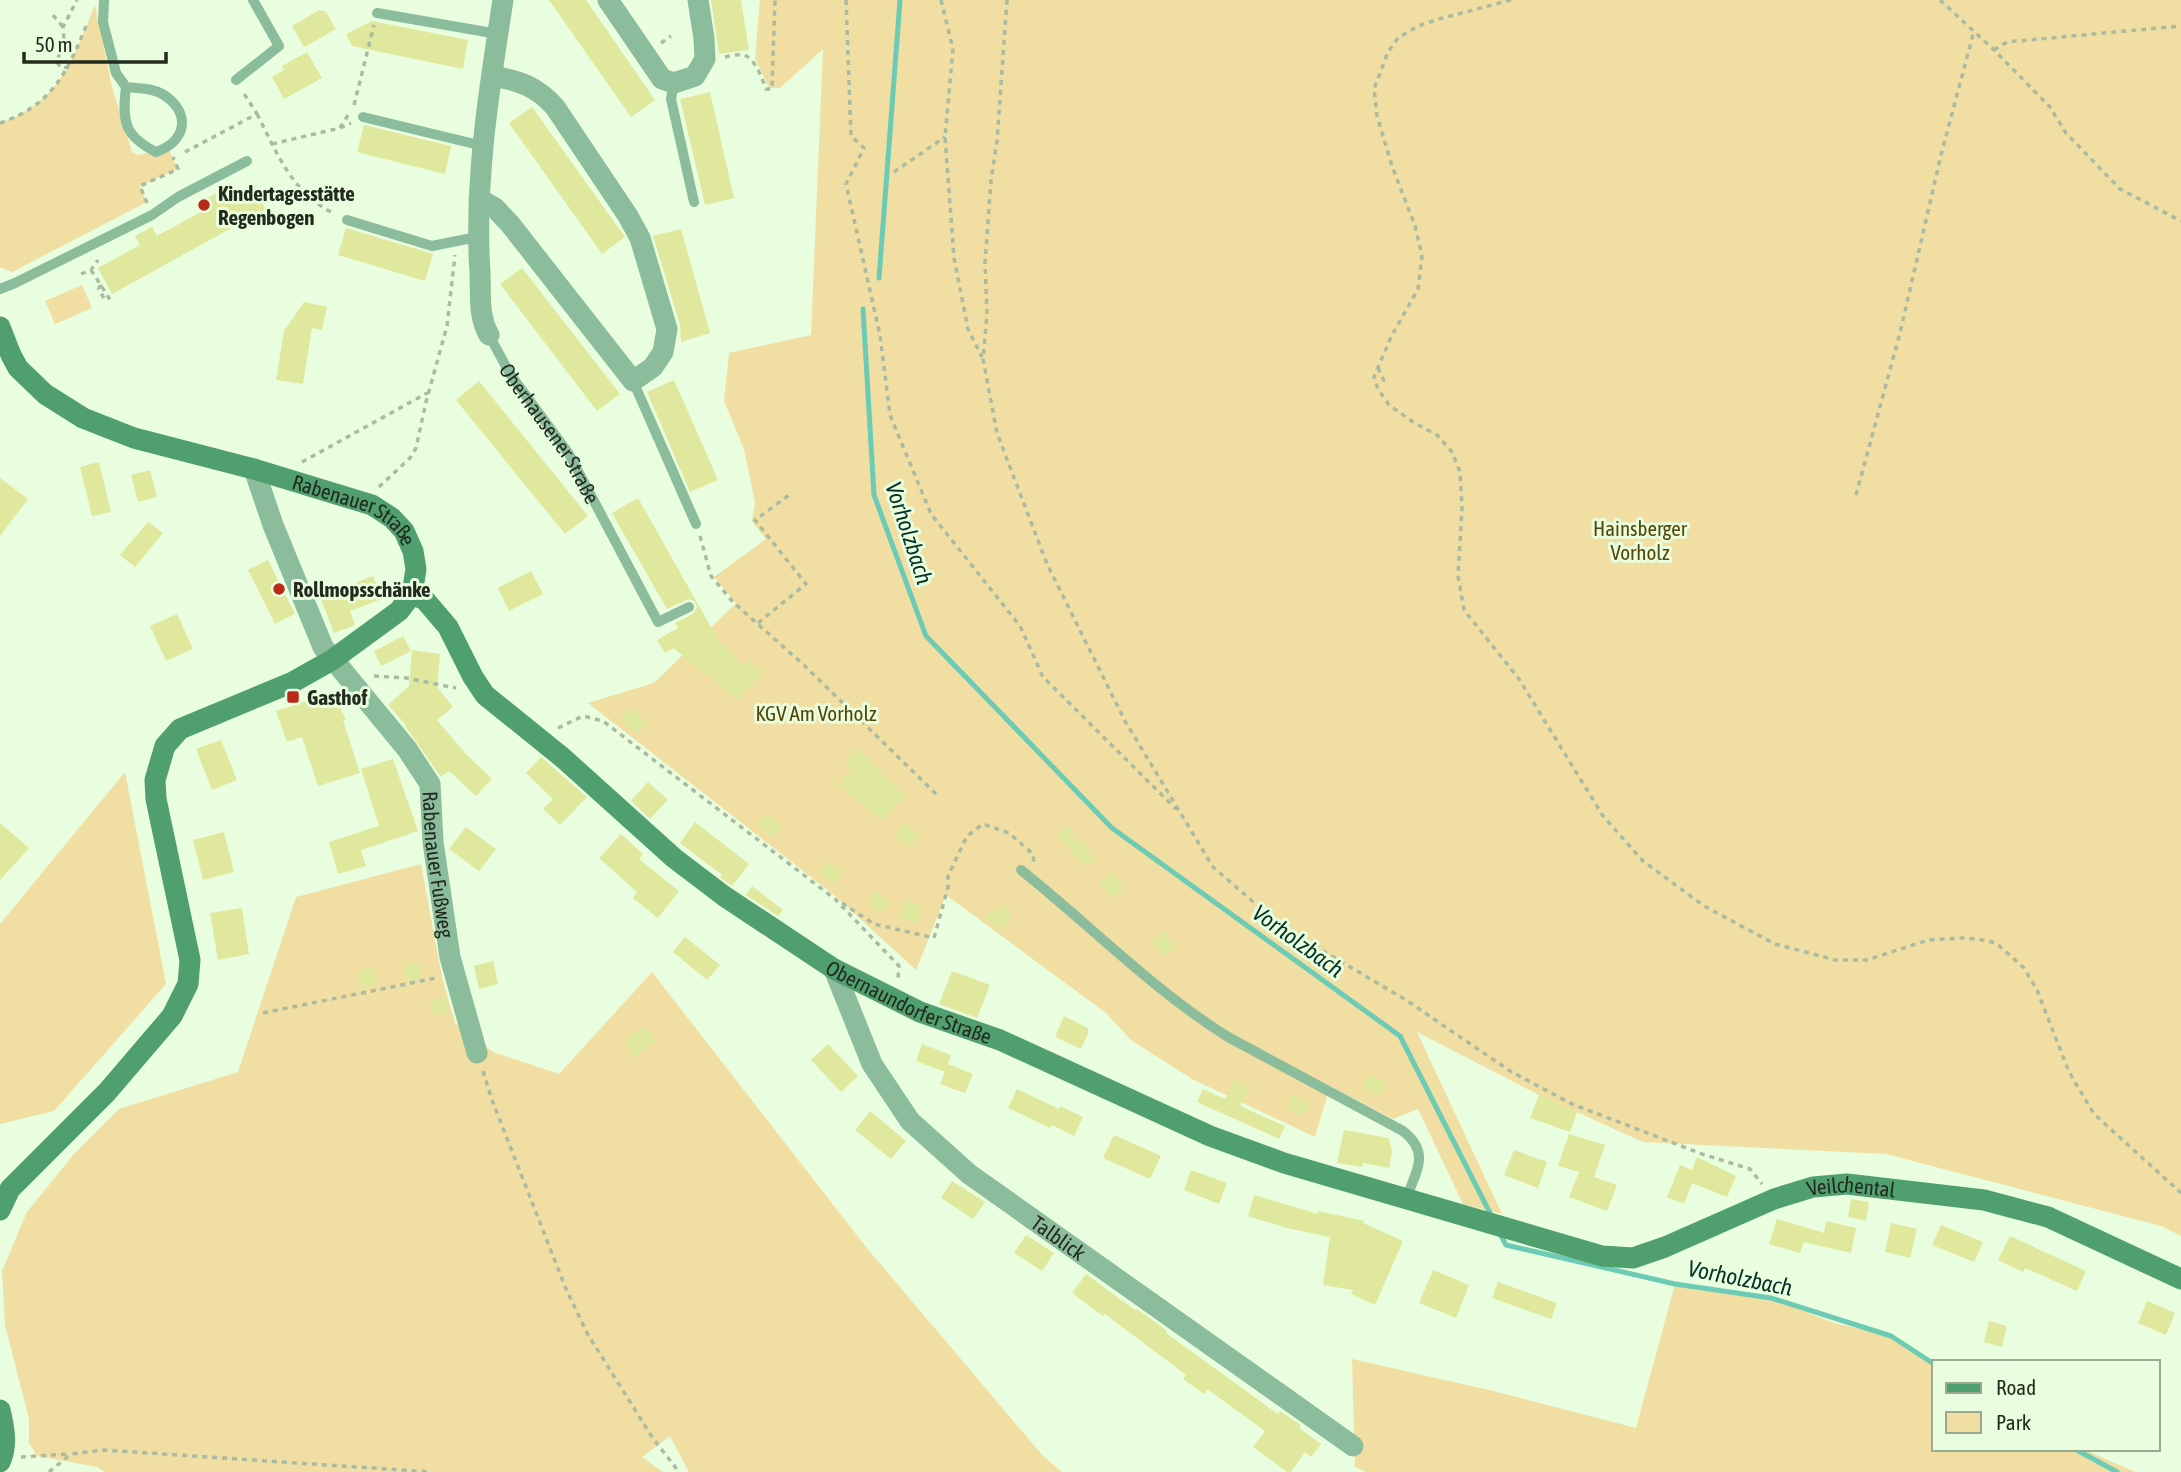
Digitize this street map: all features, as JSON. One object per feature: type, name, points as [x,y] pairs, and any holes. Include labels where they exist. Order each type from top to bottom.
[{"type":"street","name":"Oberhausener Straße","points":[[489,335],[482,322],[470,239],[479,199],[483,146],[503,0]]},
{"type":"street","points":[[608,0],[662,79],[674,83],[695,76],[705,59],[698,0]]},
{"type":"street","points":[[479,199],[495,208],[510,224],[633,381],[653,367],[663,352],[667,329],[640,238],[628,216],[555,107],[541,92],[515,80],[493,76]]},
{"type":"street","name":"Rabenauer Straße","points":[[0,327],[18,368],[45,394],[83,418],[134,438],[254,470],[292,473],[372,505],[392,518],[404,531],[414,551],[416,569],[411,594]]},
{"type":"street","name":"Rabenauer Fußweg","points":[[254,470],[273,525],[323,647],[407,749],[429,783],[433,842],[450,957],[477,1054]]},
{"type":"street","points":[[0,1210],[10,1189],[107,1092],[172,1016],[188,985],[190,960],[156,799],[155,780],[165,746],[180,729],[293,682],[332,660],[399,611],[411,594]]},
{"type":"street","name":"Obernaundorfer Straße","points":[[411,594],[425,600],[448,627],[485,695],[543,741],[674,858],[724,896],[834,970],[920,1012],[1000,1040],[1210,1136],[1283,1163],[1521,1233]]},
{"type":"street","name":"Talblick","points":[[834,970],[872,1064],[910,1121],[969,1174],[1353,1446]]},
{"type":"street","name":"Veilchental","points":[[1521,1233],[1602,1256],[1633,1258],[1665,1247],[1774,1199],[1813,1187],[1847,1184],[1984,1200],[2048,1217],[2181,1279]]},
{"type":"street","points":[[0,1410],[5,1436],[1,1459]]},
{"type":"lane","points":[[104,0],[103,22],[116,73],[126,87],[125,122],[138,142],[156,152],[169,148],[179,137],[183,120],[177,106],[162,93],[145,88],[126,87]]},
{"type":"lane","points":[[236,80],[279,46],[253,0]]},
{"type":"lane","points":[[377,13],[498,34]]},
{"type":"lane","points":[[674,83],[671,99],[694,202]]},
{"type":"lane","points":[[363,117],[483,146]]},
{"type":"lane","points":[[0,289],[152,215],[178,197],[247,161]]},
{"type":"lane","points":[[347,220],[432,246],[470,239]]},
{"type":"lane","name":"Oberhausener Straße","points":[[489,335],[510,374],[569,454],[658,622],[689,607]]},
{"type":"lane","points":[[633,381],[696,524]]},
{"type":"lane","points":[[1021,870],[1167,994],[1203,1021],[1403,1130],[1413,1138],[1419,1149],[1419,1163],[1406,1199]]},
{"type":"path","points":[[69,67],[61,68],[57,62],[64,39],[63,27],[77,0]]},
{"type":"path","points":[[705,59],[743,55],[755,66],[766,89],[772,89],[775,0]]},
{"type":"path","points":[[846,0],[851,136],[863,148],[846,184],[880,335],[890,415],[931,514],[1020,626],[1043,677],[1180,813]]},
{"type":"path","points":[[941,0],[953,49],[945,138],[954,258],[968,329],[983,359]]},
{"type":"path","points":[[1007,0],[986,249],[987,314],[983,359],[997,433],[1047,564],[1125,722],[1213,867],[1281,926],[1406,1000],[1510,1071],[1572,1104],[1702,1154],[1750,1169],[1774,1199]]},
{"type":"path","points":[[1511,0],[1418,26],[1398,38],[1388,52],[1374,89],[1377,116],[1392,166],[1415,226],[1422,256],[1418,289],[1391,337],[1374,377],[1377,388],[1389,405],[1437,435],[1452,452],[1460,472],[1462,507],[1458,576],[1464,610],[1519,679],[1603,816],[1643,861],[1704,906],[1775,944],[1835,960],[1867,960],[1928,940],[1970,938],[1996,943],[2024,968],[2069,1072],[2094,1114],[2181,1193]]},
{"type":"path","points":[[1940,0],[2050,107],[2066,133],[2120,189],[2181,221]]},
{"type":"path","points":[[340,128],[355,104],[377,13]]},
{"type":"path","points":[[53,15],[63,27]]},
{"type":"path","points":[[0,123],[15,118],[39,102],[60,83],[91,15]]},
{"type":"path","points":[[1994,50],[2007,42],[2181,26]]},
{"type":"path","points":[[1856,495],[1900,333],[1941,155],[1974,31]]},
{"type":"path","points":[[662,42],[671,36]]},
{"type":"path","points":[[236,80],[284,167],[301,191],[322,208],[347,220]]},
{"type":"path","points":[[152,215],[140,186],[178,169],[173,158],[257,114]]},
{"type":"path","points":[[272,144],[340,128],[363,117]]},
{"type":"path","points":[[894,172],[945,138]]},
{"type":"path","points":[[372,505],[382,483],[410,458],[416,448],[447,326],[456,251],[470,239]]},
{"type":"path","points":[[91,270],[103,285]]},
{"type":"path","points":[[1378,368],[1386,385]]},
{"type":"path","points":[[292,473],[429,392]]},
{"type":"path","points":[[758,623],[806,584],[755,520],[789,495]]},
{"type":"path","points":[[696,524],[710,576],[733,602],[938,796]]},
{"type":"path","points":[[349,678],[406,678],[485,695]]},
{"type":"path","points":[[543,741],[558,728],[583,716],[603,722],[835,899],[874,924],[934,938],[948,887],[948,876],[967,836],[983,824],[1009,833],[1033,854],[1037,882]]},
{"type":"path","points":[[835,899],[899,966],[899,977],[889,998]]},
{"type":"path","points":[[263,1013],[455,974]]},
{"type":"path","points":[[477,1054],[492,1100],[566,1289],[587,1333],[652,1437],[679,1472]]},
{"type":"path","points":[[1,1459],[104,1450],[431,1472]]},
{"type":"path","points":[[49,1472],[71,1454]]},
{"type":"green space","name":"Hainsberger Vorholz","points":[[760,0],[2181,0],[2181,1236],[2161,1226],[1886,1154],[1643,1142],[1539,1095],[1417,1032],[1502,1214],[1463,1204],[1418,1109],[1393,1119],[1330,1086],[1315,1137],[1192,1079],[1131,1040],[1106,1013],[946,895],[916,970],[834,895],[588,703],[654,683],[736,603],[714,577],[766,539],[752,521],[755,502],[744,449],[724,401],[729,353],[811,335],[823,49],[780,88],[769,88],[755,58]]},
{"type":"green space","points":[[95,5],[112,87],[132,152],[138,155],[168,148],[178,169],[140,186],[147,202],[12,272],[0,267],[0,123],[21,114],[51,90],[71,60]]},
{"type":"green space","points":[[82,285],[92,308],[55,324],[45,301]]},
{"type":"green space","points":[[125,772],[166,984],[54,1111],[0,1124],[0,924]]},
{"type":"green space","points":[[421,864],[442,977],[455,1023],[493,1052],[559,1074],[652,972],[866,1247],[1043,1456],[1062,1472],[689,1472],[670,1436],[642,1457],[663,1472],[105,1472],[97,1467],[37,1456],[29,1443],[29,1419],[5,1325],[2,1271],[27,1212],[74,1154],[119,1109],[238,1072],[296,897]]},
{"type":"green space","points":[[1675,1284],[1771,1298],[1834,1323],[1891,1336],[1932,1363],[1932,1451],[2088,1451],[2135,1472],[1366,1472],[1355,1467],[1352,1359],[1489,1390],[1636,1428]]},
{"type":"building","points":[[549,0],[586,0],[655,100],[631,117]]},
{"type":"building","points":[[711,0],[741,0],[749,50],[719,54]]},
{"type":"building","points":[[319,10],[326,12],[336,29],[304,47],[292,26]]},
{"type":"building","points":[[372,21],[468,40],[463,69],[352,46],[346,34]]},
{"type":"building","points":[[307,52],[322,78],[284,99],[272,77],[284,70],[282,66]]},
{"type":"building","points":[[710,92],[734,198],[705,205],[680,99]]},
{"type":"building","points":[[532,107],[625,237],[602,254],[509,123]]},
{"type":"building","points":[[364,125],[451,146],[445,174],[357,152]]},
{"type":"building","points":[[251,184],[266,209],[112,294],[98,268],[140,245],[135,236],[152,227],[157,236],[206,209],[202,201],[221,190],[225,198]]},
{"type":"building","points":[[346,228],[433,254],[425,281],[338,255]]},
{"type":"building","points":[[681,229],[710,333],[681,342],[680,325],[653,236]]},
{"type":"building","points":[[522,268],[620,394],[597,411],[500,284]]},
{"type":"building","points":[[304,302],[327,307],[322,330],[312,328],[303,384],[276,380],[284,331]]},
{"type":"building","points":[[674,380],[718,480],[690,492],[647,392]]},
{"type":"building","points":[[479,381],[588,516],[565,534],[456,400]]},
{"type":"building","points":[[99,462],[111,512],[92,516],[80,467]]},
{"type":"building","points":[[150,470],[157,497],[138,502],[131,475]]},
{"type":"building","points":[[0,478],[28,499],[0,536]]},
{"type":"building","points":[[638,498],[716,636],[743,666],[749,660],[762,673],[737,700],[674,648],[665,653],[657,640],[678,628],[675,623],[693,614],[697,607],[694,601],[689,599],[667,609],[612,513]]},
{"type":"building","points":[[148,522],[163,533],[135,567],[120,555]]},
{"type":"building","points":[[268,560],[295,614],[275,624],[248,570]]},
{"type":"building","points":[[531,571],[543,594],[509,611],[498,588]]},
{"type":"building","points":[[373,576],[382,599],[350,611],[355,625],[334,633],[320,597]]},
{"type":"building","points":[[177,614],[193,649],[166,661],[150,626]]},
{"type":"building","points":[[403,636],[411,651],[381,666],[374,651]]},
{"type":"building","points":[[412,650],[440,654],[437,687],[453,707],[437,720],[492,779],[476,796],[449,771],[441,777],[406,725],[388,705],[409,686]]},
{"type":"building","points":[[335,697],[346,720],[343,720],[360,773],[318,786],[302,737],[287,742],[276,711],[313,699]]},
{"type":"building","points":[[629,707],[647,722],[637,734],[619,719]]},
{"type":"building","points":[[221,740],[237,780],[212,790],[196,749]]},
{"type":"building","points":[[858,748],[905,796],[882,821],[839,785],[852,769],[844,760]]},
{"type":"building","points":[[541,757],[587,797],[560,825],[543,809],[553,799],[526,773]]},
{"type":"building","points":[[393,759],[418,831],[361,850],[366,866],[338,874],[329,842],[379,826],[361,769]]},
{"type":"building","points":[[648,782],[668,800],[650,819],[631,801]]},
{"type":"building","points":[[766,813],[782,827],[776,835],[770,835],[757,824]]},
{"type":"building","points":[[695,822],[749,864],[732,886],[720,877],[722,875],[680,843]]},
{"type":"building","points":[[0,823],[29,848],[0,880]]},
{"type":"building","points":[[904,823],[920,836],[911,847],[895,834]]},
{"type":"building","points":[[1067,826],[1095,858],[1085,867],[1057,835]]},
{"type":"building","points":[[466,827],[496,849],[479,871],[449,849]]},
{"type":"building","points":[[224,832],[234,872],[203,880],[193,840]]},
{"type":"building","points":[[621,834],[643,854],[639,859],[679,891],[658,918],[633,898],[637,892],[599,858]]},
{"type":"building","points":[[828,861],[842,873],[832,884],[818,873]]},
{"type":"building","points":[[1111,873],[1124,888],[1112,898],[1099,883]]},
{"type":"building","points":[[752,886],[783,910],[778,916],[746,895]]},
{"type":"building","points":[[877,891],[890,902],[881,914],[867,903]]},
{"type":"building","points":[[906,900],[923,907],[915,924],[898,916]]},
{"type":"building","points":[[1004,904],[1014,919],[996,930],[986,916]]},
{"type":"building","points":[[242,908],[249,954],[218,960],[210,913]]},
{"type":"building","points":[[1164,931],[1176,947],[1163,956],[1151,941]]},
{"type":"building","points":[[685,937],[720,965],[707,980],[673,952]]},
{"type":"building","points":[[493,961],[498,984],[479,989],[474,966]]},
{"type":"building","points":[[419,962],[422,978],[406,981],[403,965]]},
{"type":"building","points":[[373,968],[377,985],[362,989],[358,971]]},
{"type":"building","points":[[952,971],[990,985],[977,1018],[939,1004]]},
{"type":"building","points":[[445,997],[448,1012],[433,1016],[430,1000]]},
{"type":"building","points":[[1064,1016],[1088,1028],[1081,1049],[1055,1037]]},
{"type":"building","points":[[644,1026],[656,1041],[636,1057],[624,1042]]},
{"type":"building","points":[[828,1044],[858,1076],[841,1092],[811,1060]]},
{"type":"building","points":[[922,1044],[951,1055],[948,1064],[973,1074],[965,1093],[940,1084],[945,1072],[916,1061]]},
{"type":"building","points":[[1370,1074],[1386,1084],[1377,1097],[1362,1087]]},
{"type":"building","points":[[1235,1079],[1250,1087],[1240,1106],[1285,1126],[1279,1139],[1197,1102],[1203,1089],[1225,1099]]},
{"type":"building","points":[[1017,1089],[1083,1117],[1074,1136],[1008,1108]]},
{"type":"building","points":[[1293,1095],[1310,1103],[1303,1116],[1286,1108]]},
{"type":"building","points":[[1539,1095],[1577,1112],[1570,1132],[1530,1118]]},
{"type":"building","points":[[870,1111],[906,1141],[891,1159],[855,1130]]},
{"type":"building","points":[[1344,1130],[1389,1138],[1392,1152],[1389,1168],[1363,1163],[1362,1167],[1337,1163]]},
{"type":"building","points":[[1569,1134],[1605,1145],[1594,1177],[1617,1185],[1607,1211],[1569,1197],[1579,1172],[1558,1166]]},
{"type":"building","points":[[1114,1135],[1161,1156],[1150,1179],[1103,1158]]},
{"type":"building","points":[[1514,1150],[1547,1162],[1538,1188],[1504,1175]]},
{"type":"building","points":[[1697,1157],[1736,1176],[1727,1197],[1692,1183],[1684,1204],[1667,1197],[1680,1165],[1692,1170]]},
{"type":"building","points":[[1191,1170],[1227,1183],[1219,1204],[1184,1190]]},
{"type":"building","points":[[952,1181],[985,1202],[973,1219],[941,1198]]},
{"type":"building","points":[[1254,1195],[1318,1214],[1318,1211],[1364,1221],[1363,1223],[1403,1241],[1375,1305],[1351,1294],[1353,1290],[1323,1285],[1330,1237],[1248,1216]]},
{"type":"building","points":[[1851,1199],[1869,1202],[1866,1221],[1848,1217]]},
{"type":"building","points":[[1777,1219],[1824,1233],[1826,1221],[1856,1228],[1851,1253],[1804,1242],[1800,1253],[1769,1244]]},
{"type":"building","points":[[1891,1223],[1917,1229],[1910,1258],[1885,1252]]},
{"type":"building","points":[[1941,1225],[1983,1242],[1974,1262],[1932,1245]]},
{"type":"building","points":[[1026,1235],[1054,1253],[1042,1271],[1014,1253]]},
{"type":"building","points":[[2010,1236],[2086,1271],[2077,1291],[2025,1268],[2023,1272],[1998,1260]]},
{"type":"building","points":[[1433,1270],[1469,1285],[1456,1318],[1419,1303]]},
{"type":"building","points":[[1086,1274],[1146,1315],[1167,1331],[1166,1333],[1278,1414],[1280,1411],[1301,1425],[1299,1428],[1321,1444],[1311,1457],[1305,1452],[1291,1472],[1287,1472],[1253,1447],[1265,1431],[1207,1389],[1204,1394],[1183,1379],[1186,1375],[1105,1314],[1103,1316],[1072,1293]]},
{"type":"building","points":[[1498,1282],[1557,1303],[1551,1319],[1492,1298]]},
{"type":"building","points":[[2147,1301],[2175,1313],[2166,1335],[2138,1323]]},
{"type":"building","points":[[1989,1321],[2007,1326],[2002,1347],[1984,1342]]},
{"type":"waterway","name":"Vorholzbach","points":[[879,278],[900,0]]},
{"type":"waterway","name":"Vorholzbach","points":[[863,309],[874,495],[926,636],[1112,828],[1400,1036],[1492,1217]]},
{"type":"waterway","name":"Vorholzbach","points":[[1499,1232],[1506,1245],[1675,1284],[1771,1298],[1891,1336],[1932,1363]]},
{"type":"waterway","name":"Vorholzbach","points":[[2079,1451],[2117,1472]]},
{"type":"place","name":"Kindertagesstätte Regenbogen","points":[[204,205]]},
{"type":"place","name":"Rollmopsschänke","points":[[279,589]]},
{"type":"place","name":"Gasthof","points":[[293,697]]},
{"type":"park label","name":"KGV Am Vorholz","points":[[816,713]]}]
